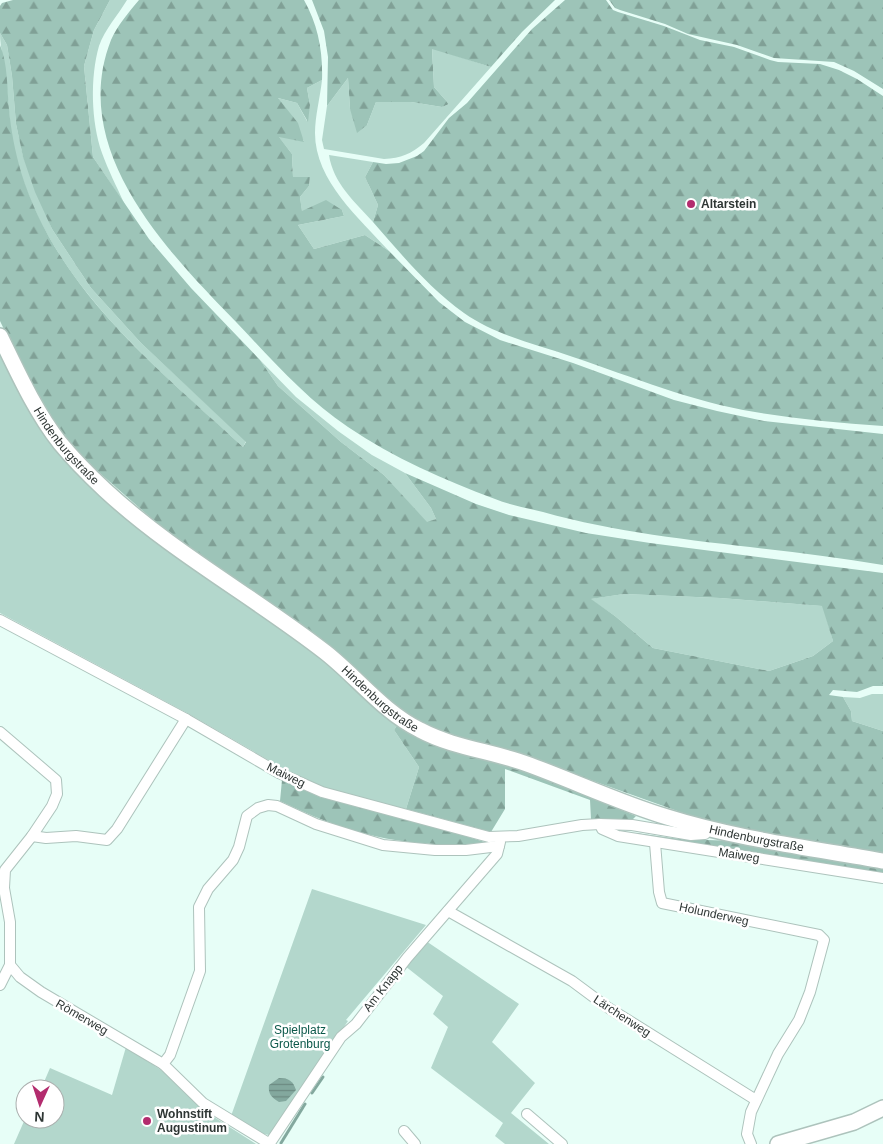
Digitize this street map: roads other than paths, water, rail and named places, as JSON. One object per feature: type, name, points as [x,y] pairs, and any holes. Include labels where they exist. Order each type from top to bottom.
[{"type":"main road","name":"Hindenburgstraße","points":[[0,336],[37,409],[60,443],[80,466],[118,502],[170,544],[325,652],[371,694],[402,719],[420,730],[459,746],[524,762],[631,805],[670,818],[762,839],[883,861]]},
{"type":"main road","points":[[778,1144],[854,1122],[883,1108]]},
{"type":"street","name":"Maiweg","points":[[0,620],[186,719],[279,773],[322,792],[488,837],[500,842],[600,824],[632,825],[691,834],[705,834],[710,828]]},
{"type":"street","points":[[32,836],[46,838],[76,836],[107,840],[117,829],[186,719]]},
{"type":"street","points":[[0,732],[56,780],[57,794],[52,806],[32,836],[5,870],[2,881],[10,922],[10,965],[0,985]]},
{"type":"street","points":[[162,1064],[170,1055],[200,971],[199,907],[208,889],[233,860],[239,847],[247,816],[258,808],[268,805],[277,806],[316,824],[383,845],[416,850],[466,850],[500,842]]},
{"type":"street","name":"Maiweg","points":[[600,824],[602,829],[608,833],[655,842],[883,878]]},
{"type":"street","name":"Am Knapp","points":[[270,1144],[341,1036],[356,1024],[407,958],[497,854],[500,842]]},
{"type":"street","name":"Holunderweg","points":[[655,842],[658,892],[662,903],[819,935],[824,940],[810,992],[798,1020],[778,1054],[756,1100]]},
{"type":"street","name":"Lärchenweg","points":[[448,911],[572,981],[607,1007],[756,1100]]},
{"type":"street","name":"Römerweg","points":[[10,965],[20,976],[41,992],[162,1064],[210,1109],[270,1144]]},
{"type":"street","points":[[751,1144],[748,1134],[751,1112],[756,1100]]},
{"type":"street","points":[[527,1114],[562,1144]]},
{"type":"street","points":[[404,1131],[415,1144]]},
{"type":"waterway","points":[[312,1093],[323,1077]]},
{"type":"waterway","points":[[281,1143],[305,1104]]},
{"type":"place","name":"Altarstein","points":[[691,204]]},
{"type":"place","name":"Wohnstift Augustinum","points":[[147,1121]]},
{"type":"park label","name":"Spielplatz Grotenburg","points":[[300,1037]]}]
